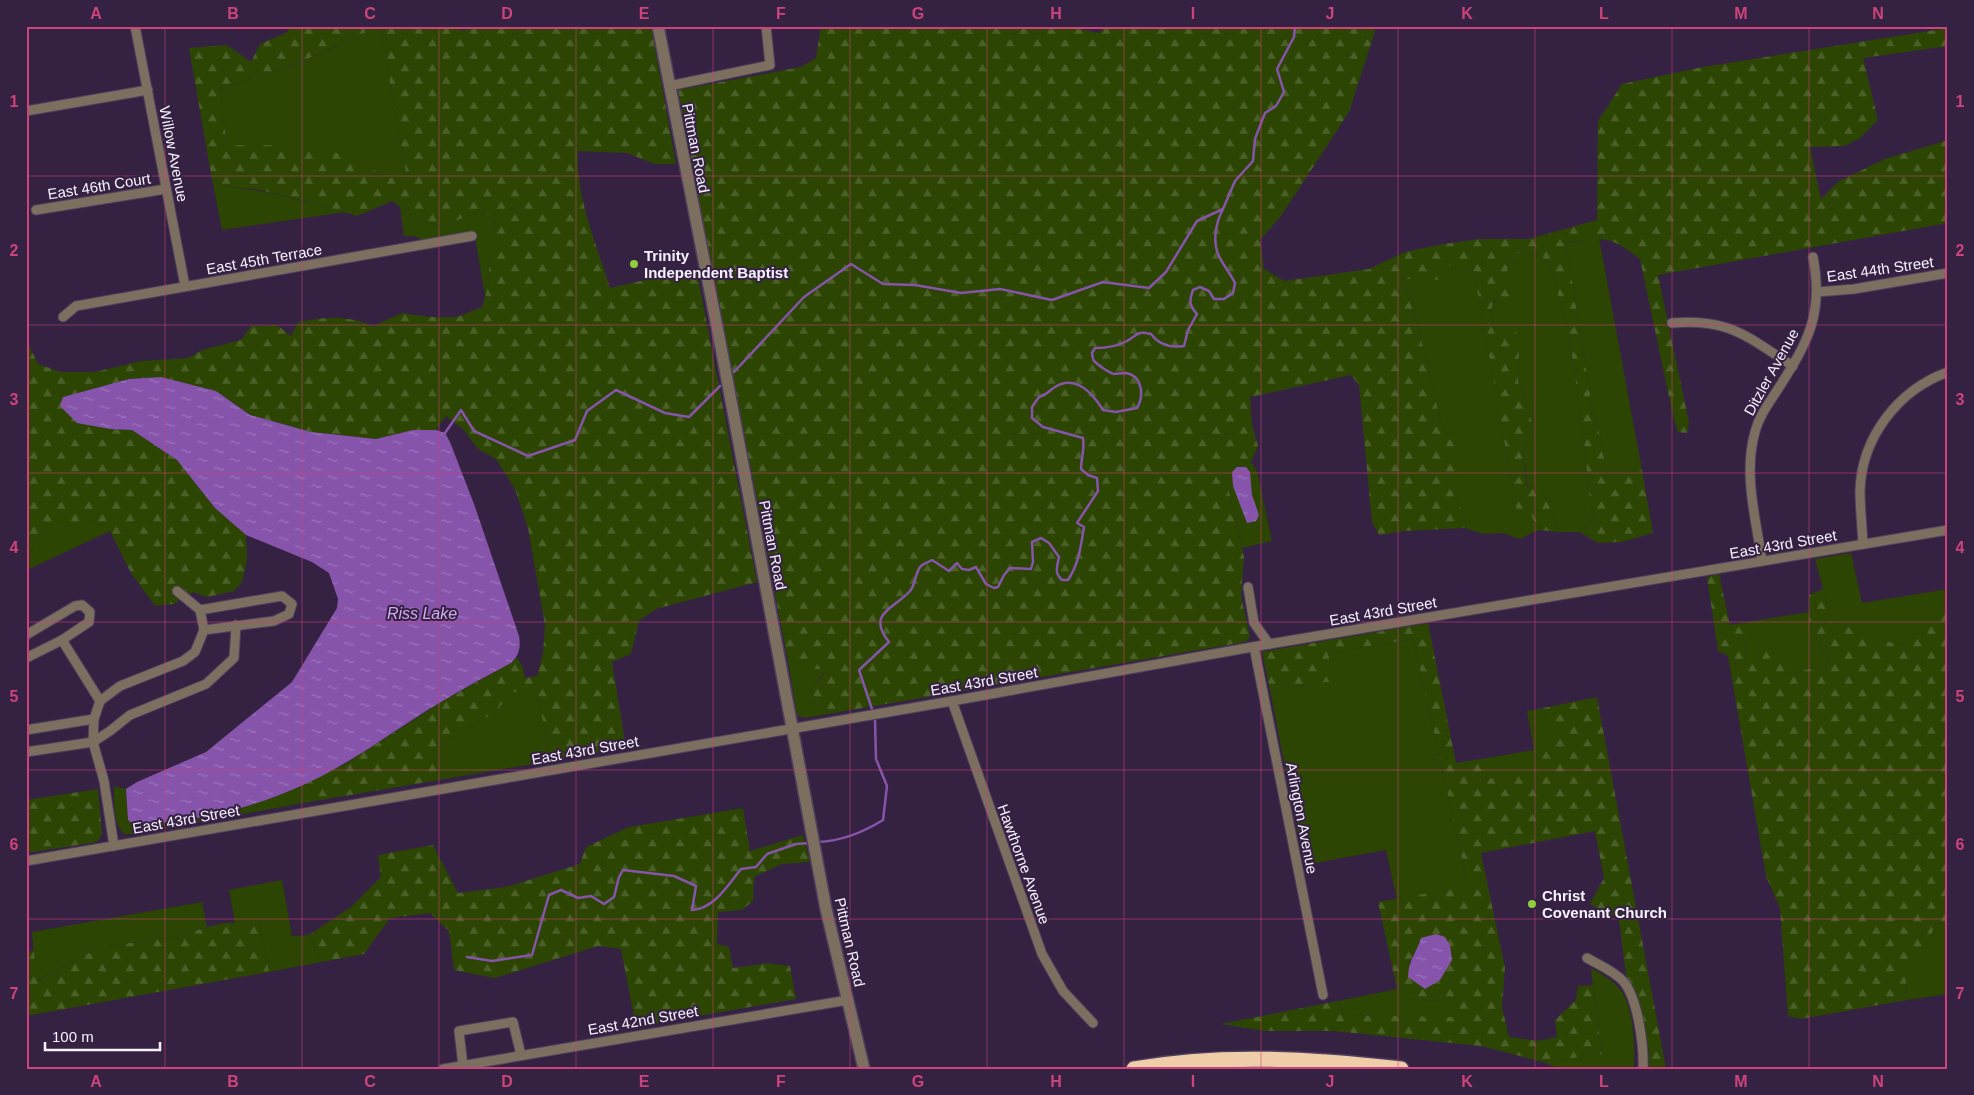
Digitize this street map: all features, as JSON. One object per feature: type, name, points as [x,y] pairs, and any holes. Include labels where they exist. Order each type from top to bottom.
[{"type":"highway","points":[[1134,1069],[1211,1060],[1326,1061],[1401,1069]]},
{"type":"street","name":"Willow Avenue","points":[[134,26],[185,286]]},
{"type":"street","name":"Pittman Road","points":[[658,26],[720,342],[826,909],[864,1069]]},
{"type":"street","points":[[669,86],[770,65],[766,26]]},
{"type":"street","points":[[26,111],[148,90]]},
{"type":"street","name":"East 46th Court","points":[[36,210],[166,189]]},
{"type":"street","name":"East 45th Terrace","points":[[63,316],[76,306],[472,236]]},
{"type":"street","name":"Ditzler Avenue","points":[[1762,561],[1750,475],[1750,448],[1761,416],[1793,366],[1810,332],[1816,311],[1817,292],[1813,257]]},
{"type":"street","name":"East 44th Street","points":[[1817,292],[1854,289],[1948,273]]},
{"type":"street","points":[[1672,323],[1704,322],[1732,328],[1751,337],[1793,366]]},
{"type":"street","points":[[1863,544],[1860,489],[1870,444],[1883,422],[1901,400],[1920,386],[1948,372]]},
{"type":"street","name":"East 43rd Street","points":[[26,861],[952,701],[1254,646],[1948,530]]},
{"type":"street","points":[[1248,587],[1254,622],[1269,644]]},
{"type":"street","points":[[114,846],[104,781],[93,742],[94,719],[100,701],[120,686],[183,661],[195,652],[204,630],[200,610],[177,591]]},
{"type":"street","points":[[200,610],[282,596],[292,604],[290,614],[274,621],[204,630]]},
{"type":"street","points":[[26,635],[75,606],[82,605],[90,612],[88,622],[62,640],[26,658]]},
{"type":"street","points":[[26,752],[93,742],[110,732],[130,714],[206,684],[234,658],[236,626]]},
{"type":"street","points":[[62,640],[100,701]]},
{"type":"street","name":"Arlington Avenue","points":[[1254,646],[1323,995]]},
{"type":"street","name":"Hawthorne Avenue","points":[[952,701],[1042,954],[1063,991],[1093,1023]]},
{"type":"street","points":[[26,730],[94,719]]},
{"type":"street","points":[[1587,958],[1612,972],[1624,982],[1632,995],[1638,1023],[1643,1069]]},
{"type":"street","name":"East 42nd Street","points":[[443,1069],[848,1000]]},
{"type":"street","points":[[463,1066],[459,1031],[513,1022],[521,1055]]},
{"type":"green space","points":[[287,26],[364,26],[365,33],[294,65],[220,88],[227,145],[275,145],[332,151],[361,163],[389,178],[407,178],[380,26],[459,26],[461,31],[482,26],[651,26],[676,164],[655,164],[627,153],[578,151],[578,168],[583,203],[610,288],[696,268],[757,582],[656,609],[639,621],[631,654],[612,662],[626,748],[550,761],[538,693],[513,692],[495,712],[432,750],[439,780],[303,803],[300,785],[345,764],[441,702],[511,663],[517,657],[523,668],[525,678],[537,676],[543,653],[545,625],[528,528],[515,489],[496,459],[478,449],[463,429],[446,416],[436,430],[413,430],[376,439],[311,432],[250,415],[216,391],[161,377],[129,379],[63,397],[110,429],[132,430],[177,460],[215,508],[246,535],[247,560],[242,582],[234,591],[207,597],[193,592],[174,604],[155,606],[131,573],[110,531],[95,520],[50,530],[33,543],[26,571],[26,339],[38,364],[61,372],[95,372],[141,361],[188,358],[202,350],[241,340],[251,326],[277,325],[291,336],[298,322],[308,320],[336,318],[354,320],[373,326],[402,313],[430,317],[457,317],[482,307],[488,286],[490,253],[496,220],[480,211],[443,226],[418,220],[392,201],[357,216],[307,201],[255,189],[222,186],[211,174],[189,48],[227,45],[251,62],[260,44],[288,32]]},
{"type":"green space","points":[[364,26],[380,26],[407,178],[389,178],[361,163],[275,145],[227,145],[220,88],[295,65],[365,33]]},
{"type":"green space","points":[[821,26],[1063,26],[1099,33],[1107,26],[1372,26],[1375,31],[1349,112],[1281,216],[1260,240],[1264,269],[1284,281],[1369,269],[1405,252],[1443,244],[1480,239],[1529,239],[1597,220],[1598,121],[1622,84],[1703,67],[1948,28],[1948,46],[1863,58],[1878,120],[1860,138],[1844,146],[1810,147],[1821,199],[1839,181],[1885,159],[1948,140],[1948,223],[1658,275],[1689,422],[1687,433],[1678,432],[1673,416],[1640,259],[1621,246],[1605,240],[1598,239],[1566,243],[1592,406],[1599,431],[1607,475],[1642,470],[1653,533],[1622,542],[1598,543],[1579,532],[1595,520],[1590,499],[1569,334],[1551,269],[1542,256],[1518,253],[1507,270],[1520,294],[1507,305],[1494,300],[1491,310],[1494,333],[1516,331],[1519,345],[1518,382],[1529,406],[1533,431],[1522,452],[1527,487],[1544,493],[1559,532],[1539,530],[1531,515],[1517,512],[1474,271],[1448,265],[1438,280],[1420,277],[1404,280],[1425,353],[1441,424],[1458,452],[1462,479],[1450,486],[1466,519],[1465,528],[1404,531],[1379,535],[1372,522],[1359,385],[1351,375],[1250,397],[1252,425],[1258,446],[1251,462],[1239,458],[1221,469],[1229,492],[1244,557],[1241,596],[1250,637],[1245,642],[834,713],[817,705],[810,689],[827,669],[798,669],[787,656],[678,90],[801,67],[816,58]]},
{"type":"green space","points":[[211,174],[222,186],[284,196],[345,212],[222,230]]},
{"type":"green space","points":[[400,207],[418,220],[443,226],[480,211],[496,220],[490,253],[488,286],[485,296],[474,231],[422,240],[415,236],[404,236]]},
{"type":"green space","points":[[1599,238],[1642,470],[1607,476],[1599,431],[1592,406],[1566,243]]},
{"type":"green space","points":[[1518,253],[1542,256],[1551,269],[1569,334],[1590,499],[1595,520],[1579,532],[1559,532],[1544,493],[1528,487],[1522,452],[1533,431],[1529,406],[1518,382],[1519,345],[1494,333],[1491,310],[1507,270]]},
{"type":"green space","points":[[1448,265],[1474,271],[1517,511],[1531,515],[1539,530],[1520,539],[1503,533],[1483,534],[1465,528],[1466,519],[1450,486],[1458,452],[1441,424],[1425,353],[1404,280],[1420,277],[1438,279]]},
{"type":"green space","points":[[1239,457],[1251,462],[1257,471],[1272,541],[1242,548],[1229,492],[1221,469]]},
{"type":"green space","points":[[95,520],[110,531],[27,570],[33,543],[50,530]]},
{"type":"green space","points":[[1851,553],[1862,603],[1948,589],[1947,596],[1937,612],[1902,646],[1832,622],[1815,559]]},
{"type":"green space","points":[[1719,574],[1730,625],[1747,622],[1752,634],[1744,645],[1746,664],[1768,651],[1789,657],[1789,674],[1829,664],[1809,621],[1809,595],[1823,589],[1832,622],[1902,646],[1941,607],[1948,595],[1948,922],[1934,924],[1930,945],[1906,969],[1907,1000],[1801,1019],[1788,1016],[1780,908],[1766,876],[1728,656],[1718,651],[1707,577]]},
{"type":"green space","points":[[1809,612],[1809,621],[1829,664],[1789,674],[1746,664],[1744,645],[1752,634],[1747,622]]},
{"type":"green space","points":[[1428,623],[1456,763],[1481,759],[1485,779],[1536,774],[1534,750],[1562,733],[1546,721],[1543,708],[1597,697],[1666,1069],[1649,1069],[1649,1050],[1636,992],[1626,975],[1619,919],[1590,904],[1604,878],[1595,831],[1481,853],[1505,968],[1502,1007],[1509,1037],[1538,1041],[1557,1037],[1555,1020],[1576,1000],[1578,986],[1593,985],[1602,1054],[1543,1062],[1481,1046],[1334,1031],[1265,1031],[1221,1024],[1338,1001],[1344,1015],[1453,1017],[1457,997],[1431,1001],[1409,999],[1397,989],[1378,902],[1468,886],[1413,639],[1328,653],[1334,681],[1270,690],[1262,652]],"holes":[[[1421,938],[1425,988],[1409,963],[1418,948]]]},
{"type":"green space","points":[[1413,639],[1468,886],[1397,900],[1386,850],[1304,865],[1270,690],[1333,681],[1328,653]]},
{"type":"green space","points":[[787,656],[799,669],[827,669],[810,690],[817,705],[834,713],[804,718],[797,715]]},
{"type":"green space","points":[[513,692],[538,692],[550,761],[439,780],[432,750],[495,712]]},
{"type":"green space","points":[[1543,708],[1546,721],[1563,733],[1536,775],[1484,779],[1481,759],[1534,750],[1527,711]]},
{"type":"green space","points":[[300,785],[303,803],[134,834],[124,834],[120,830],[115,812],[114,786],[126,789],[128,820],[154,824],[204,816],[277,796]]},
{"type":"green space","points":[[98,789],[102,834],[97,842],[26,853],[26,800]]},
{"type":"green space","points":[[743,808],[750,851],[803,835],[810,862],[782,864],[754,877],[753,901],[742,910],[718,912],[717,944],[729,947],[733,968],[767,963],[790,966],[796,999],[636,1027],[621,949],[598,946],[495,978],[454,970],[449,931],[430,913],[390,918],[364,954],[321,962],[309,935],[351,907],[381,877],[378,855],[433,845],[458,893],[506,887],[580,864],[586,847],[629,827]]},
{"type":"green space","points":[[282,880],[292,936],[309,935],[321,962],[269,972],[259,923],[235,923],[229,890]]},
{"type":"green space","points":[[202,902],[207,927],[167,938],[100,947],[36,981],[32,932]]},
{"type":"green space","points":[[1948,922],[1948,994],[1907,1000],[1906,969],[1930,945],[1934,924]]},
{"type":"green space","points":[[223,923],[259,923],[269,972],[26,1016],[26,952],[34,951],[37,981],[100,947],[167,938]]},
{"type":"green space","points":[[1591,968],[1614,983],[1624,995],[1632,1021],[1634,1069],[1560,1069],[1543,1062],[1602,1054]]},
{"type":"green space","points":[[1397,989],[1409,999],[1431,1001],[1458,997],[1453,1018],[1344,1015],[1338,1001]]},
{"type":"water","name":"Riss Lake","points":[[161,377],[216,391],[250,415],[311,432],[376,439],[413,430],[436,430],[445,433],[474,504],[519,636],[519,651],[514,660],[429,709],[345,763],[270,799],[188,820],[133,824],[128,820],[126,789],[137,782],[206,752],[292,682],[337,608],[338,599],[329,573],[312,562],[246,535],[215,508],[177,460],[132,430],[110,429],[77,423],[60,406],[63,397],[129,379]]},
{"type":"water","points":[[1237,467],[1246,467],[1250,472],[1252,495],[1259,515],[1256,521],[1247,523],[1233,486],[1232,472]]},
{"type":"water","points":[[1436,934],[1445,937],[1450,945],[1452,960],[1440,980],[1425,989],[1408,977],[1411,961],[1421,938]]},
{"type":"waterway","points":[[734,372],[804,297],[851,264],[883,284],[915,285],[961,293],[1000,289],[1052,300],[1103,282],[1149,288],[1166,272],[1197,221],[1223,209],[1235,181],[1253,161],[1255,139],[1265,113],[1276,106],[1284,92],[1277,69],[1294,37],[1295,26]]},
{"type":"waterway","points":[[872,709],[859,670],[889,642],[880,624],[881,618],[890,607],[910,591],[922,565],[932,560],[949,571],[957,563],[962,569],[969,570],[976,567],[986,584],[994,588],[998,587],[1010,568],[1031,569],[1033,562],[1032,542],[1041,538],[1049,543],[1059,557],[1057,570],[1059,577],[1062,580],[1068,580],[1072,574],[1081,547],[1084,527],[1077,523],[1098,491],[1097,478],[1088,475],[1081,469],[1084,446],[1083,438],[1043,427],[1032,418],[1032,407],[1039,397],[1047,394],[1055,387],[1070,383],[1077,384],[1089,392],[1103,410],[1116,412],[1137,408],[1141,392],[1136,378],[1126,373],[1114,374],[1109,372],[1094,361],[1092,353],[1095,348],[1120,344],[1143,333],[1151,334],[1165,345],[1174,347],[1184,346],[1188,330],[1197,314],[1190,303],[1193,290],[1200,287],[1209,291],[1214,299],[1224,299],[1233,293],[1235,283],[1221,259],[1215,238],[1218,220],[1223,209]]},
{"type":"waterway","points":[[445,433],[461,410],[474,431],[528,456],[575,440],[587,411],[616,390],[665,413],[689,417],[720,386]]},
{"type":"waterway","points":[[818,842],[852,836],[883,820],[887,786],[876,759],[875,720]]},
{"type":"waterway","points":[[467,957],[492,961],[532,955],[549,895],[561,890],[578,898],[591,896],[604,904],[614,897],[619,877],[623,870],[674,876],[696,886],[692,910],[700,909],[714,901],[741,869],[756,867],[767,854],[796,844],[810,843]]},
{"type":"place","name":"Trinity Independent Baptist","points":[[634,264]]},
{"type":"place","name":"Christ Covenant Church","points":[[1532,904]]}]
